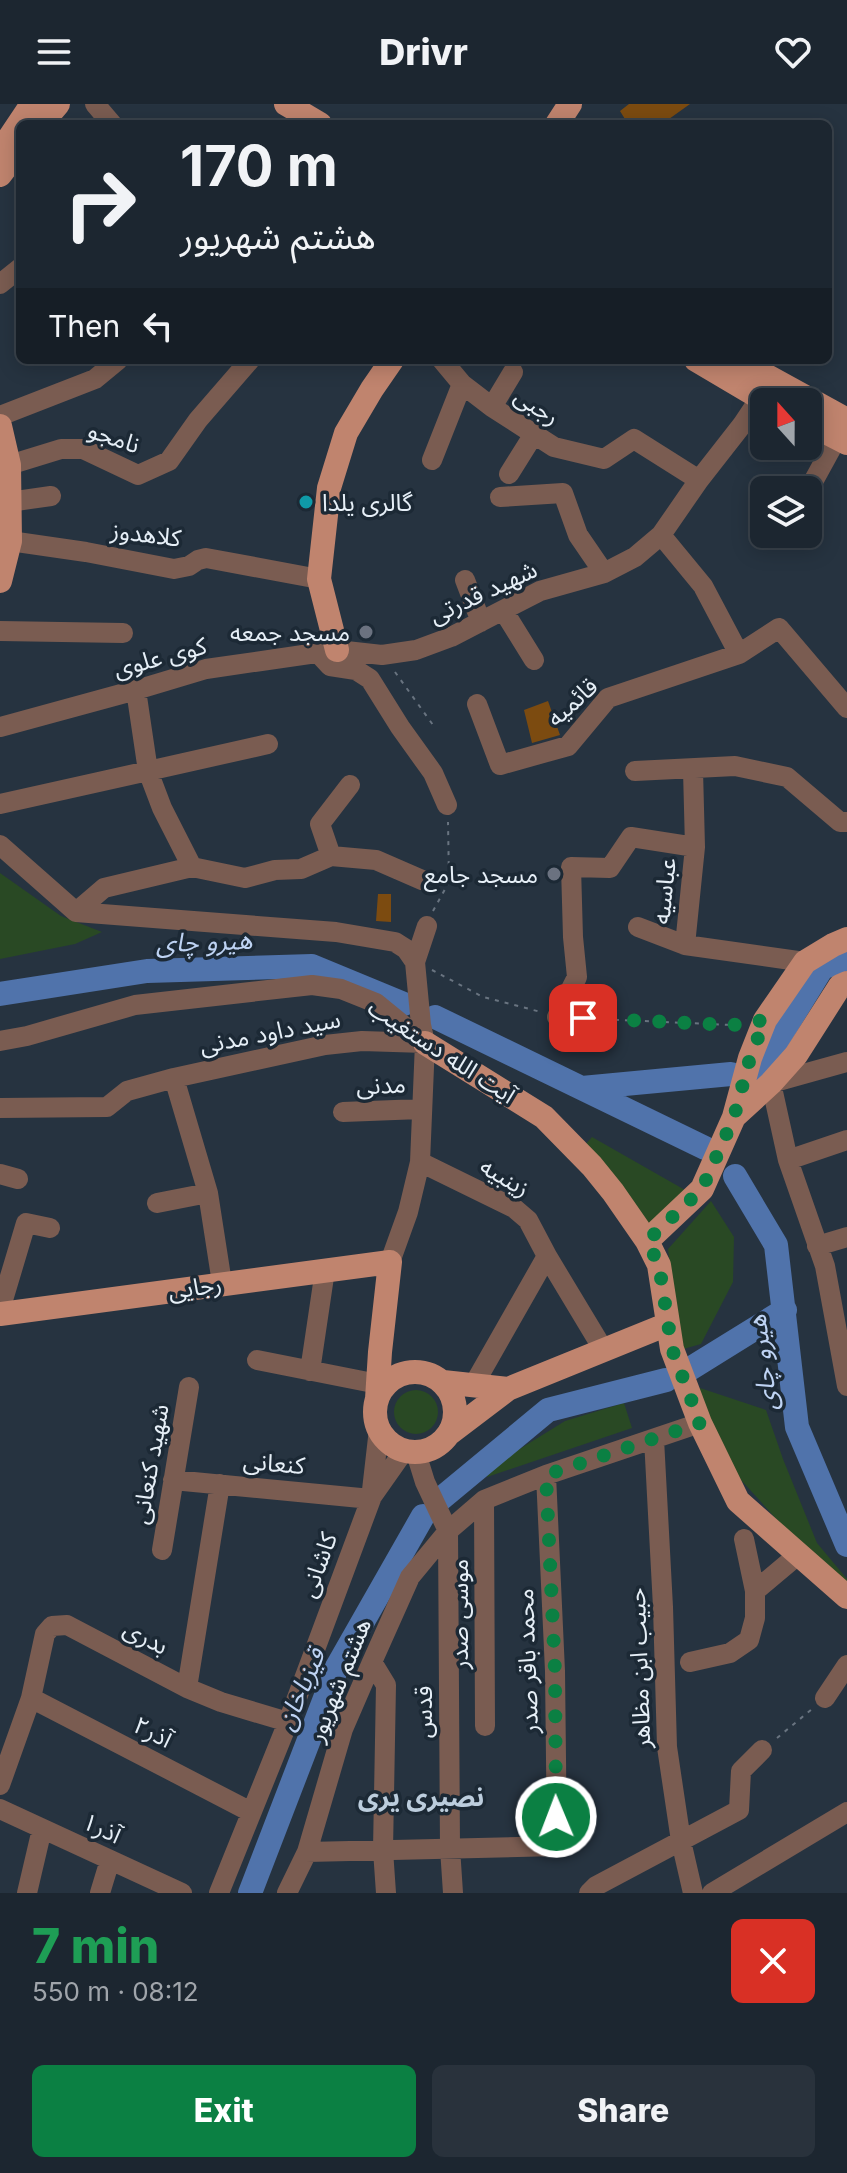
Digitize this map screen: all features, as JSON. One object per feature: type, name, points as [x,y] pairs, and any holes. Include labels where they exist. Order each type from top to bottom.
[{"type":"main road","points":[[44,120],[58,104]]},
{"type":"main road","points":[[269,104],[295,120]]},
{"type":"main road","points":[[286,104],[313,120]]},
{"type":"main road","points":[[0,152],[16,128]]},
{"type":"main road","points":[[0,175],[16,154]]},
{"type":"main road","points":[[327,651],[319,579],[329,488],[346,433],[389,364]]},
{"type":"main road","points":[[703,364],[750,392]]},
{"type":"main road","points":[[745,364],[842,423]]},
{"type":"main road","points":[[0,426],[9,465],[10,541],[0,581]]},
{"type":"main road","points":[[647,1241],[702,1189],[734,1117],[750,1058],[765,1020],[805,962],[847,939]]},
{"type":"main road","points":[[734,1117],[796,1055],[840,986],[847,983]]},
{"type":"main road","name":"آیت الله دستغیب","points":[[423,1034],[544,1117],[613,1192],[647,1241],[659,1265],[672,1349],[700,1423]]},
{"type":"main road","points":[[390,1262],[376,1419],[379,1429],[394,1446],[410,1452],[430,1449],[442,1442],[508,1389],[668,1324]]},
{"type":"main road","name":"رجایی","points":[[0,1312],[390,1262]]},
{"type":"main road","points":[[380,1352],[411,1372]]},
{"type":"main road","points":[[378,1392],[400,1375],[422,1372],[433,1376],[443,1382],[455,1406],[455,1420],[450,1433]]},
{"type":"main road","points":[[443,1382],[508,1389]]},
{"type":"main road","points":[[700,1423],[738,1501],[847,1597]]},
{"type":"street","points":[[95,104],[109,120]]},
{"type":"street","points":[[0,284],[16,271]]},
{"type":"street","points":[[0,416],[95,379],[113,364]]},
{"type":"street","name":"نامجو","points":[[9,465],[61,449],[83,449],[138,475],[169,461],[198,420],[247,364]]},
{"type":"street","name":"رجبی","points":[[445,364],[462,384],[492,407],[554,447],[604,459],[634,439],[699,480]]},
{"type":"street","points":[[492,407],[513,372]]},
{"type":"street","points":[[432,460],[462,384]]},
{"type":"street","name":"شهید قدرتی","points":[[327,651],[382,655],[416,650],[451,637],[540,591],[604,573],[635,557],[661,535],[699,480],[750,416]]},
{"type":"street","points":[[816,476],[842,423]]},
{"type":"street","points":[[509,474],[534,434]]},
{"type":"street","points":[[500,497],[563,493],[578,535],[604,573]]},
{"type":"street","points":[[9,502],[51,496]]},
{"type":"street","points":[[661,535],[703,586],[739,654]]},
{"type":"street","name":"کلاهدوز","points":[[10,541],[174,569],[206,558],[319,579]]},
{"type":"street","points":[[465,580],[481,622]]},
{"type":"street","points":[[503,610],[534,660]]},
{"type":"street","name":"قائمیه","points":[[477,704],[500,765],[568,746],[608,698],[739,654],[779,628],[843,696]]},
{"type":"street","points":[[0,631],[123,633]]},
{"type":"street","points":[[327,651],[330,666],[356,670],[370,679],[433,773],[447,805]]},
{"type":"street","name":"کوی علوی","points":[[0,727],[206,669],[327,651]]},
{"type":"street","points":[[136,690],[148,771],[162,808],[192,867]]},
{"type":"street","points":[[0,804],[268,744]]},
{"type":"street","points":[[635,771],[735,766],[787,777],[840,822],[847,822]]},
{"type":"street","name":"عباسیه","points":[[693,770],[695,847],[685,945],[805,962]]},
{"type":"street","points":[[331,856],[320,824],[350,785]]},
{"type":"street","points":[[557,1017],[577,977],[571,867],[610,868],[631,837],[695,847]]},
{"type":"street","points":[[0,845],[76,912],[336,932],[395,942],[406,949],[415,962]]},
{"type":"street","points":[[76,912],[104,888],[192,867],[245,878],[275,870],[301,869],[331,856],[376,860],[422,880]]},
{"type":"street","points":[[390,1262],[408,1212],[420,1162],[425,1067],[415,962],[427,926]]},
{"type":"street","points":[[638,927],[685,945]]},
{"type":"street","name":"آیت الله دستغیب","points":[[0,1041],[135,1005],[312,985],[341,989],[376,1003],[423,1034]]},
{"type":"street","name":"سید داود مدنی","points":[[0,1108],[107,1107],[127,1091],[174,1078],[325,1045],[423,1034]]},
{"type":"street","points":[[845,1068],[771,1083],[788,1160],[825,1266],[847,1386]]},
{"type":"street","name":"سید داود مدنی","points":[[174,1078],[208,1193],[222,1283]]},
{"type":"street","name":"مدنی","points":[[343,1112],[421,1109]]},
{"type":"street","points":[[788,1160],[847,1140]]},
{"type":"street","name":"زینبیه","points":[[420,1162],[514,1208],[528,1220],[603,1349]]},
{"type":"street","points":[[157,1203],[208,1193]]},
{"type":"street","points":[[0,1312],[26,1223],[50,1228]]},
{"type":"street","points":[[817,1246],[847,1237]]},
{"type":"street","points":[[473,1386],[547,1256]]},
{"type":"street","points":[[310,1371],[325,1270]]},
{"type":"street","points":[[257,1360],[310,1371],[378,1392]]},
{"type":"street","name":"شهید کنعانی","points":[[162,1550],[189,1387]]},
{"type":"street","name":"هشتم شهریور","points":[[287,1893],[307,1852],[343,1729],[372,1662],[410,1577],[448,1531],[484,1500],[546,1475],[700,1423]]},
{"type":"street","name":"کاشانی","points":[[219,1893],[288,1722],[371,1499],[379,1429]]},
{"type":"street","name":"حبیب ابن مظاهر","points":[[654,1439],[667,1747],[681,1841],[693,1893]]},
{"type":"street","points":[[371,1499],[410,1452],[448,1531]]},
{"type":"street","name":"محمد باقر صدر","points":[[450,1848],[557,1846],[555,1671],[546,1475]]},
{"type":"street","name":"کنعانی","points":[[173,1480],[371,1499]]},
{"type":"street","points":[[187,1688],[220,1484]]},
{"type":"street","name":"موسی صدر","points":[[484,1500],[485,1726]]},
{"type":"street","name":"قدس","points":[[448,1531],[453,1893]]},
{"type":"street","points":[[690,1662],[730,1653],[749,1640],[755,1618],[755,1591],[744,1539]]},
{"type":"street","points":[[755,1591],[799,1554]]},
{"type":"street","name":"بدری","points":[[31,1698],[45,1634],[52,1626],[67,1625],[187,1688],[221,1702],[288,1722]]},
{"type":"street","points":[[372,1662],[386,1685],[383,1850],[386,1893]]},
{"type":"street","points":[[825,1698],[847,1665]]},
{"type":"street","points":[[0,1785],[31,1698]]},
{"type":"street","name":"آذر۲","points":[[31,1698],[251,1812]]},
{"type":"street","points":[[589,1893],[596,1886],[739,1810],[741,1771],[762,1750]]},
{"type":"street","name":"آذر۱","points":[[0,1809],[182,1893]]},
{"type":"street","points":[[712,1893],[847,1812]]},
{"type":"street","points":[[27,1893],[42,1829]]},
{"type":"street","points":[[307,1852],[450,1848]]},
{"type":"street","points":[[100,1893],[110,1860]]},
{"type":"path","points":[[382,655],[433,725]]},
{"type":"path","points":[[442,896],[449,882],[447,805]]},
{"type":"path","points":[[415,962],[483,997],[557,1017],[733,1025],[765,1020]]},
{"type":"path","points":[[762,1750],[825,1698]]},
{"type":"green space","points":[[0,873],[61,916],[102,932],[75,944],[0,959]]},
{"type":"green space","points":[[592,1137],[685,1190],[649,1228],[585,1145]]},
{"type":"green space","points":[[711,1201],[734,1237],[733,1282],[701,1344],[680,1350],[668,1249]]},
{"type":"green space","points":[[685,1383],[766,1410],[817,1543],[847,1579],[847,1584],[800,1545],[741,1480]]},
{"type":"green space","points":[[416,1390],[432,1396],[438,1412],[432,1428],[416,1434],[400,1428],[394,1412],[400,1396]]},
{"type":"green space","points":[[624,1403],[632,1428],[487,1477],[486,1470],[565,1421]]},
{"type":"building","points":[[629,104],[690,104],[668,120],[626,120],[620,111]]},
{"type":"building","points":[[548,701],[560,735],[532,743],[524,710]]},
{"type":"building","points":[[378,894],[391,894],[391,922],[376,921]]},
{"type":"waterway","points":[[760,1069],[822,968],[847,958]]},
{"type":"waterway","name":"هیرو چای","points":[[0,994],[147,971],[312,966],[404,1004]]},
{"type":"waterway","name":"هیرو چای","points":[[435,1017],[705,1148]]},
{"type":"waterway","points":[[582,1088],[731,1074]]},
{"type":"waterway","name":"هیرو چای","points":[[735,1176],[776,1245],[797,1427],[847,1545]]},
{"type":"waterway","points":[[680,1375],[785,1310]]},
{"type":"waterway","name":"قیزباخان","points":[[437,1502],[548,1410],[666,1380]]},
{"type":"waterway","name":"قیزباخان","points":[[250,1893],[337,1667],[423,1516]]},
{"type":"place","name":"گالری یلدا","points":[[306,502]]},
{"type":"place","name":"مسجد جمعه","points":[[366,632]]},
{"type":"place","name":"مسجد جامع","points":[[554,874]]},
{"type":"district","name":"نصیری یری","points":[[421,1796]]},
{"type":"route","points":[[556,1817],[555,1671],[546,1475],[700,1423],[672,1349],[659,1265],[647,1241],[702,1189],[734,1117],[750,1058],[765,1020],[733,1025],[583,1018]]}]
